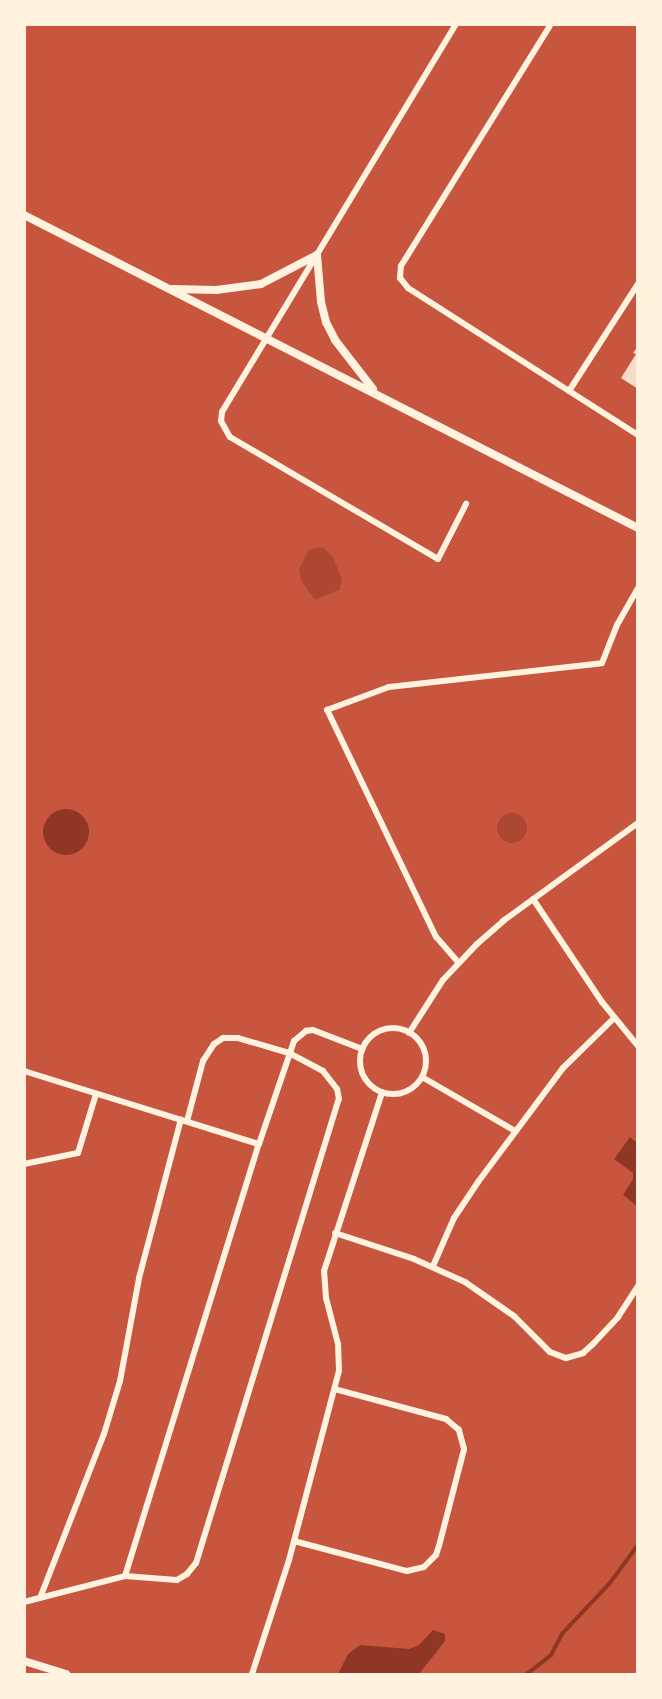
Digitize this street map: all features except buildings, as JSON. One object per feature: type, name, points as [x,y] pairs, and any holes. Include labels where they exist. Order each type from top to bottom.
[{"type":"street","points":[[456,24],[222,412],[221,421],[230,437],[438,559],[466,504]]},
{"type":"street","points":[[551,24],[401,266],[400,278],[408,288],[638,435]]},
{"type":"street","points":[[24,215],[374,391],[638,528]]},
{"type":"street","points":[[169,288],[216,290],[261,284],[317,255]]},
{"type":"street","points":[[317,255],[321,302],[326,322],[335,340],[374,391]]},
{"type":"street","points":[[569,391],[638,284]]},
{"type":"street","points":[[458,962],[436,937],[327,710],[389,687],[602,663],[617,625],[638,587]]},
{"type":"street","points":[[409,1033],[458,962],[489,933],[638,824]]},
{"type":"street","points":[[533,899],[614,1018],[638,1046]]},
{"type":"street","points":[[433,1266],[464,1200],[582,1046],[614,1018]]},
{"type":"street","points":[[392,1028],[409,1033],[423,1047],[426,1060],[422,1077],[407,1091],[395,1094],[382,1092],[371,1085],[363,1075],[362,1049],[369,1038],[379,1031],[392,1028]]},
{"type":"street","points":[[125,1576],[289,1053],[299,1035],[313,1030],[362,1049]]},
{"type":"street","points":[[24,1602],[40,1598],[125,1576],[177,1580],[187,1574],[200,1549],[338,1099],[332,1079],[289,1053],[238,1038],[223,1038],[214,1044],[203,1061],[139,1278],[116,1394],[104,1434],[40,1598]]},
{"type":"street","points":[[24,1071],[259,1144]]},
{"type":"street","points":[[422,1077],[515,1131]]},
{"type":"street","points":[[252,1675],[295,1541],[335,1389],[340,1357],[324,1284],[324,1270],[382,1092]]},
{"type":"street","points":[[24,1164],[78,1153],[96,1094]]},
{"type":"street","points":[[335,1233],[433,1266],[484,1293],[520,1321],[550,1352],[566,1358],[583,1353],[593,1344],[618,1317],[638,1286]]},
{"type":"street","points":[[295,1541],[407,1571],[424,1567],[436,1555],[439,1546],[464,1450],[459,1430],[446,1419],[335,1389]]},
{"type":"street","points":[[24,1661],[66,1675]]},
{"type":"shaded area","points":[[323,547],[333,557],[342,580],[339,590],[315,600],[302,582],[299,570],[309,549]]},
{"type":"shaded area","points":[[66,809],[82,816],[89,832],[82,848],[66,855],[50,848],[43,832],[50,816]]},
{"type":"shaded area","points":[[512,813],[523,817],[527,828],[523,839],[512,843],[501,839],[497,828],[501,817]]},
{"type":"shaded area","points":[[630,1137],[637,1143],[637,1206],[623,1195],[633,1179],[633,1173],[614,1159]]},
{"type":"shaded area","points":[[433,1630],[445,1634],[445,1641],[419,1674],[338,1674],[348,1654],[360,1645],[409,1649],[419,1645]]},
{"type":"waterway","points":[[527,1674],[551,1655],[562,1634],[610,1583],[638,1545]]}]
